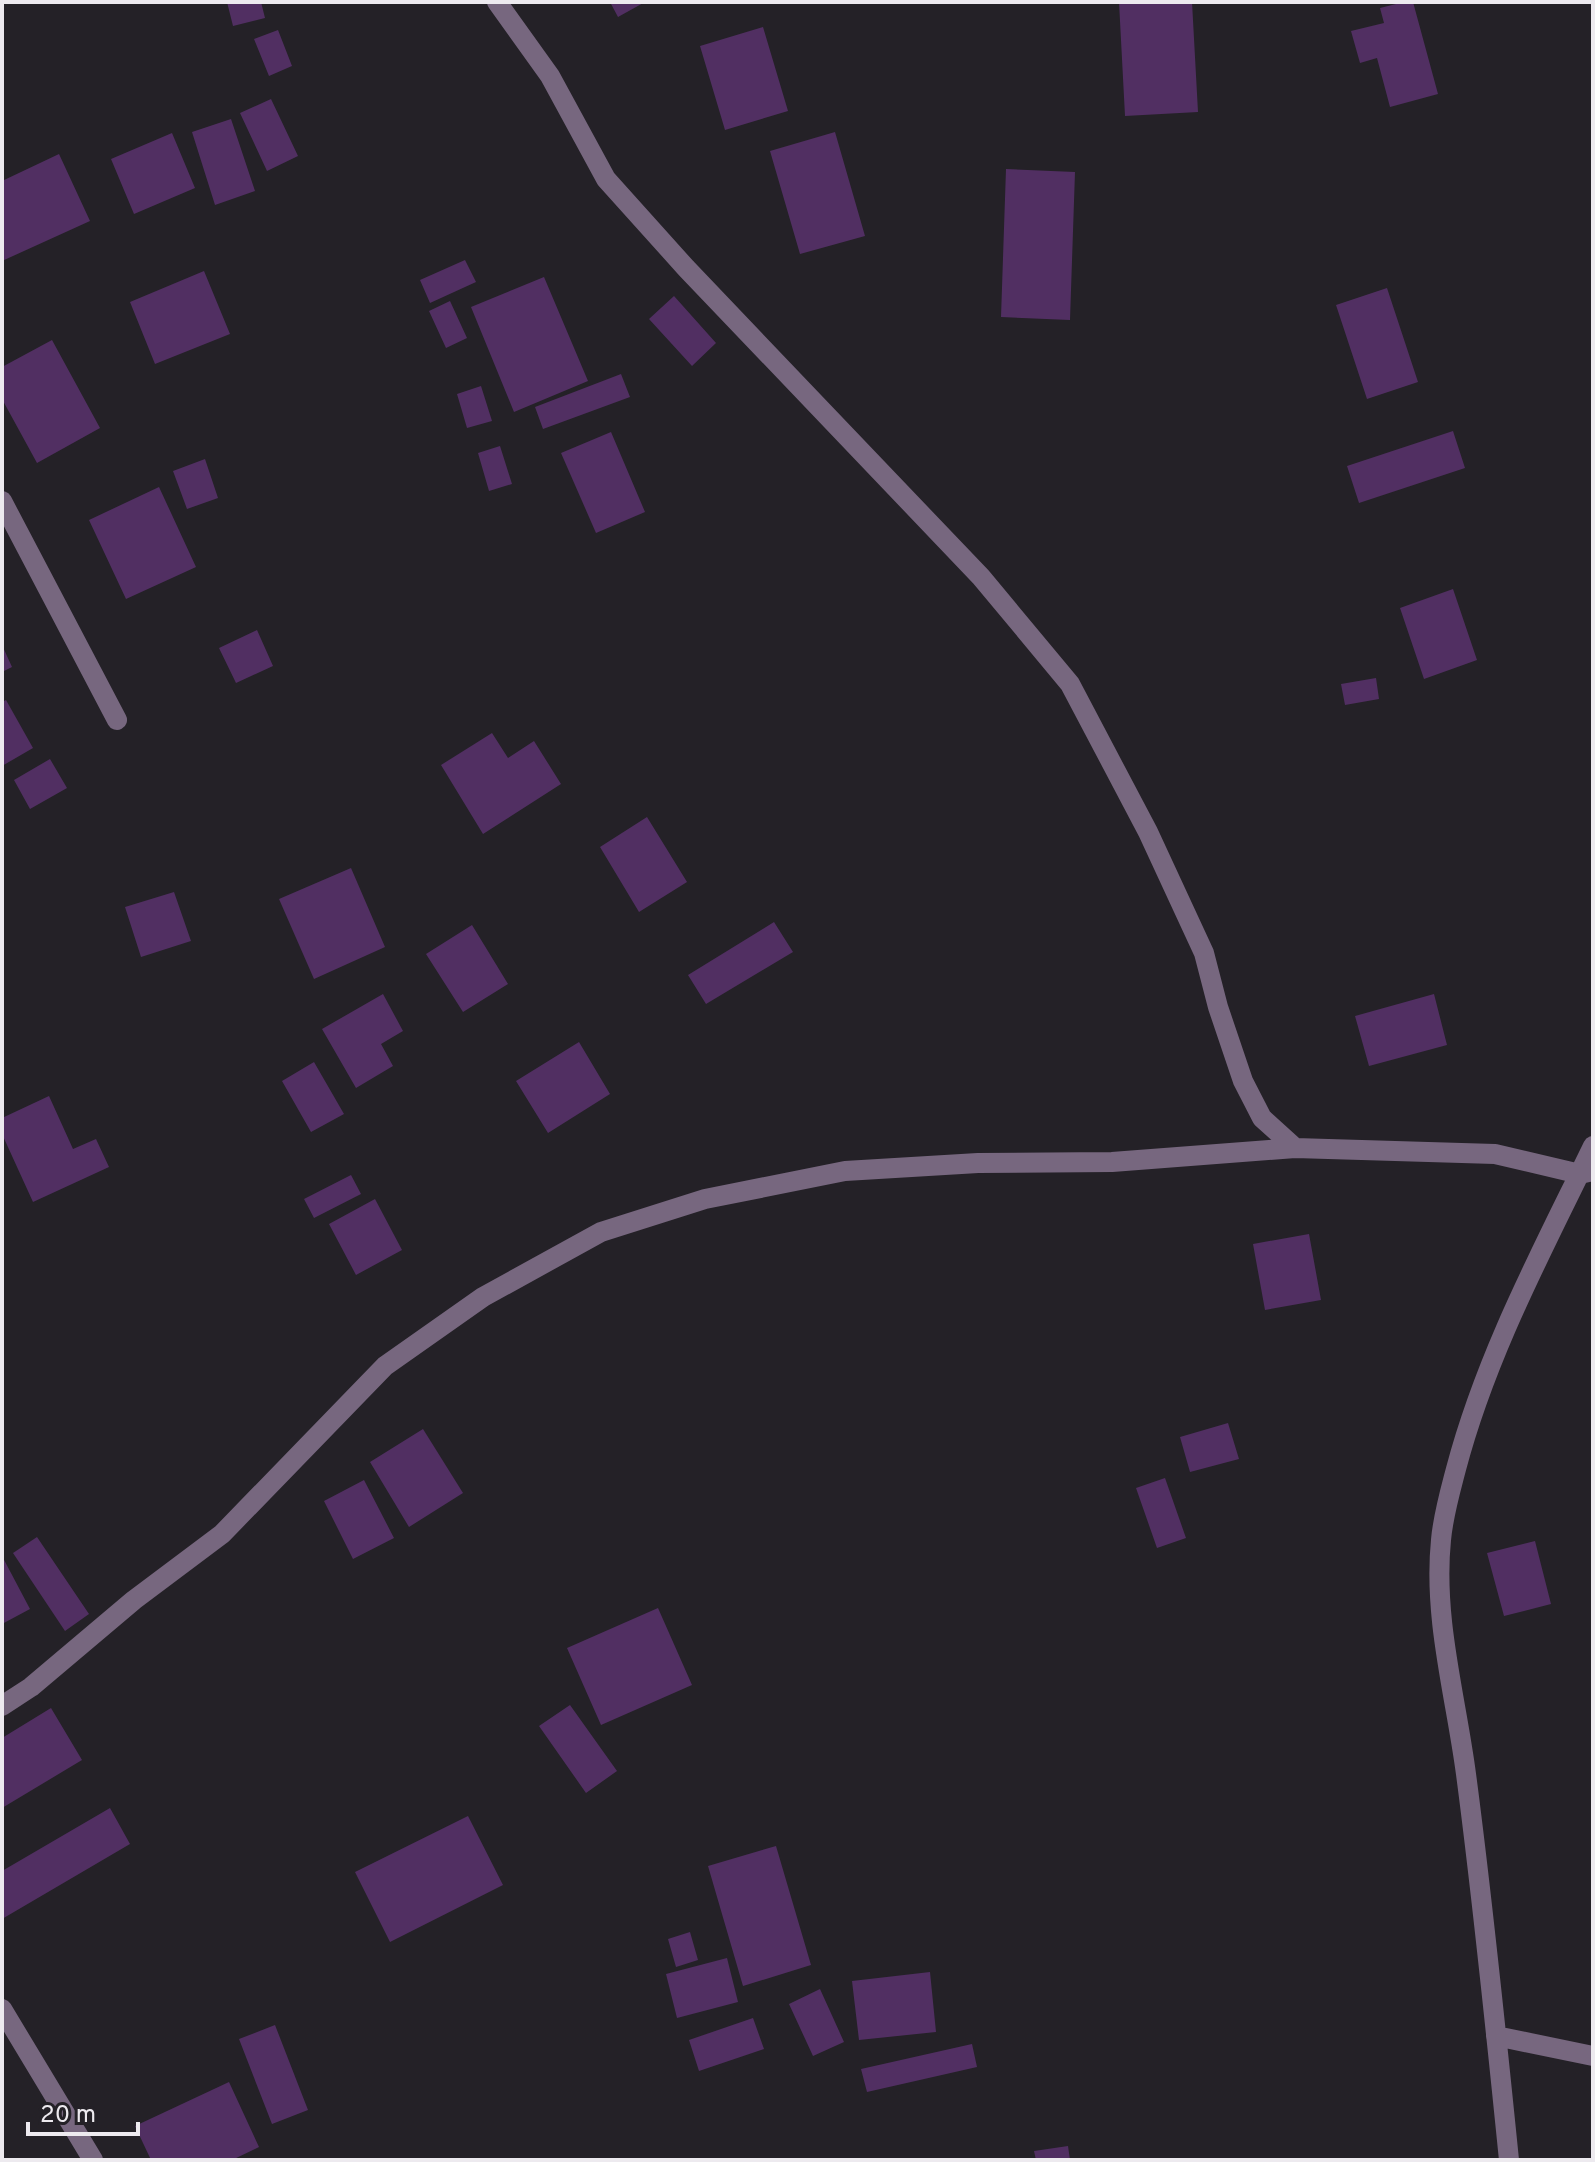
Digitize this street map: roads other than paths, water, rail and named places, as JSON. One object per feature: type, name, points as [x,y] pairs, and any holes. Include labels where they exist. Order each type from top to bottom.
[{"type":"street","points":[[497,2],[550,76],[606,179],[686,268],[981,577],[1070,684],[1148,832],[1204,953],[1243,1081],[1262,1118],[1295,1148]]},
{"type":"street","points":[[2,501],[117,720]]},
{"type":"street","points":[[1509,2160],[1466,1770],[1450,1685],[1438,1575],[1441,1537],[1463,1441],[1485,1376],[1521,1293],[1586,1172],[1593,1146]]},
{"type":"street","points":[[2,1706],[31,1687],[134,1600],[222,1534],[385,1366],[483,1297],[601,1232],[705,1199],[845,1171],[978,1163],[1112,1162],[1295,1148],[1495,1154],[1586,1172]]},
{"type":"street","points":[[2,2009],[93,2160]]},
{"type":"street","points":[[1496,2036],[1593,2056]]}]
